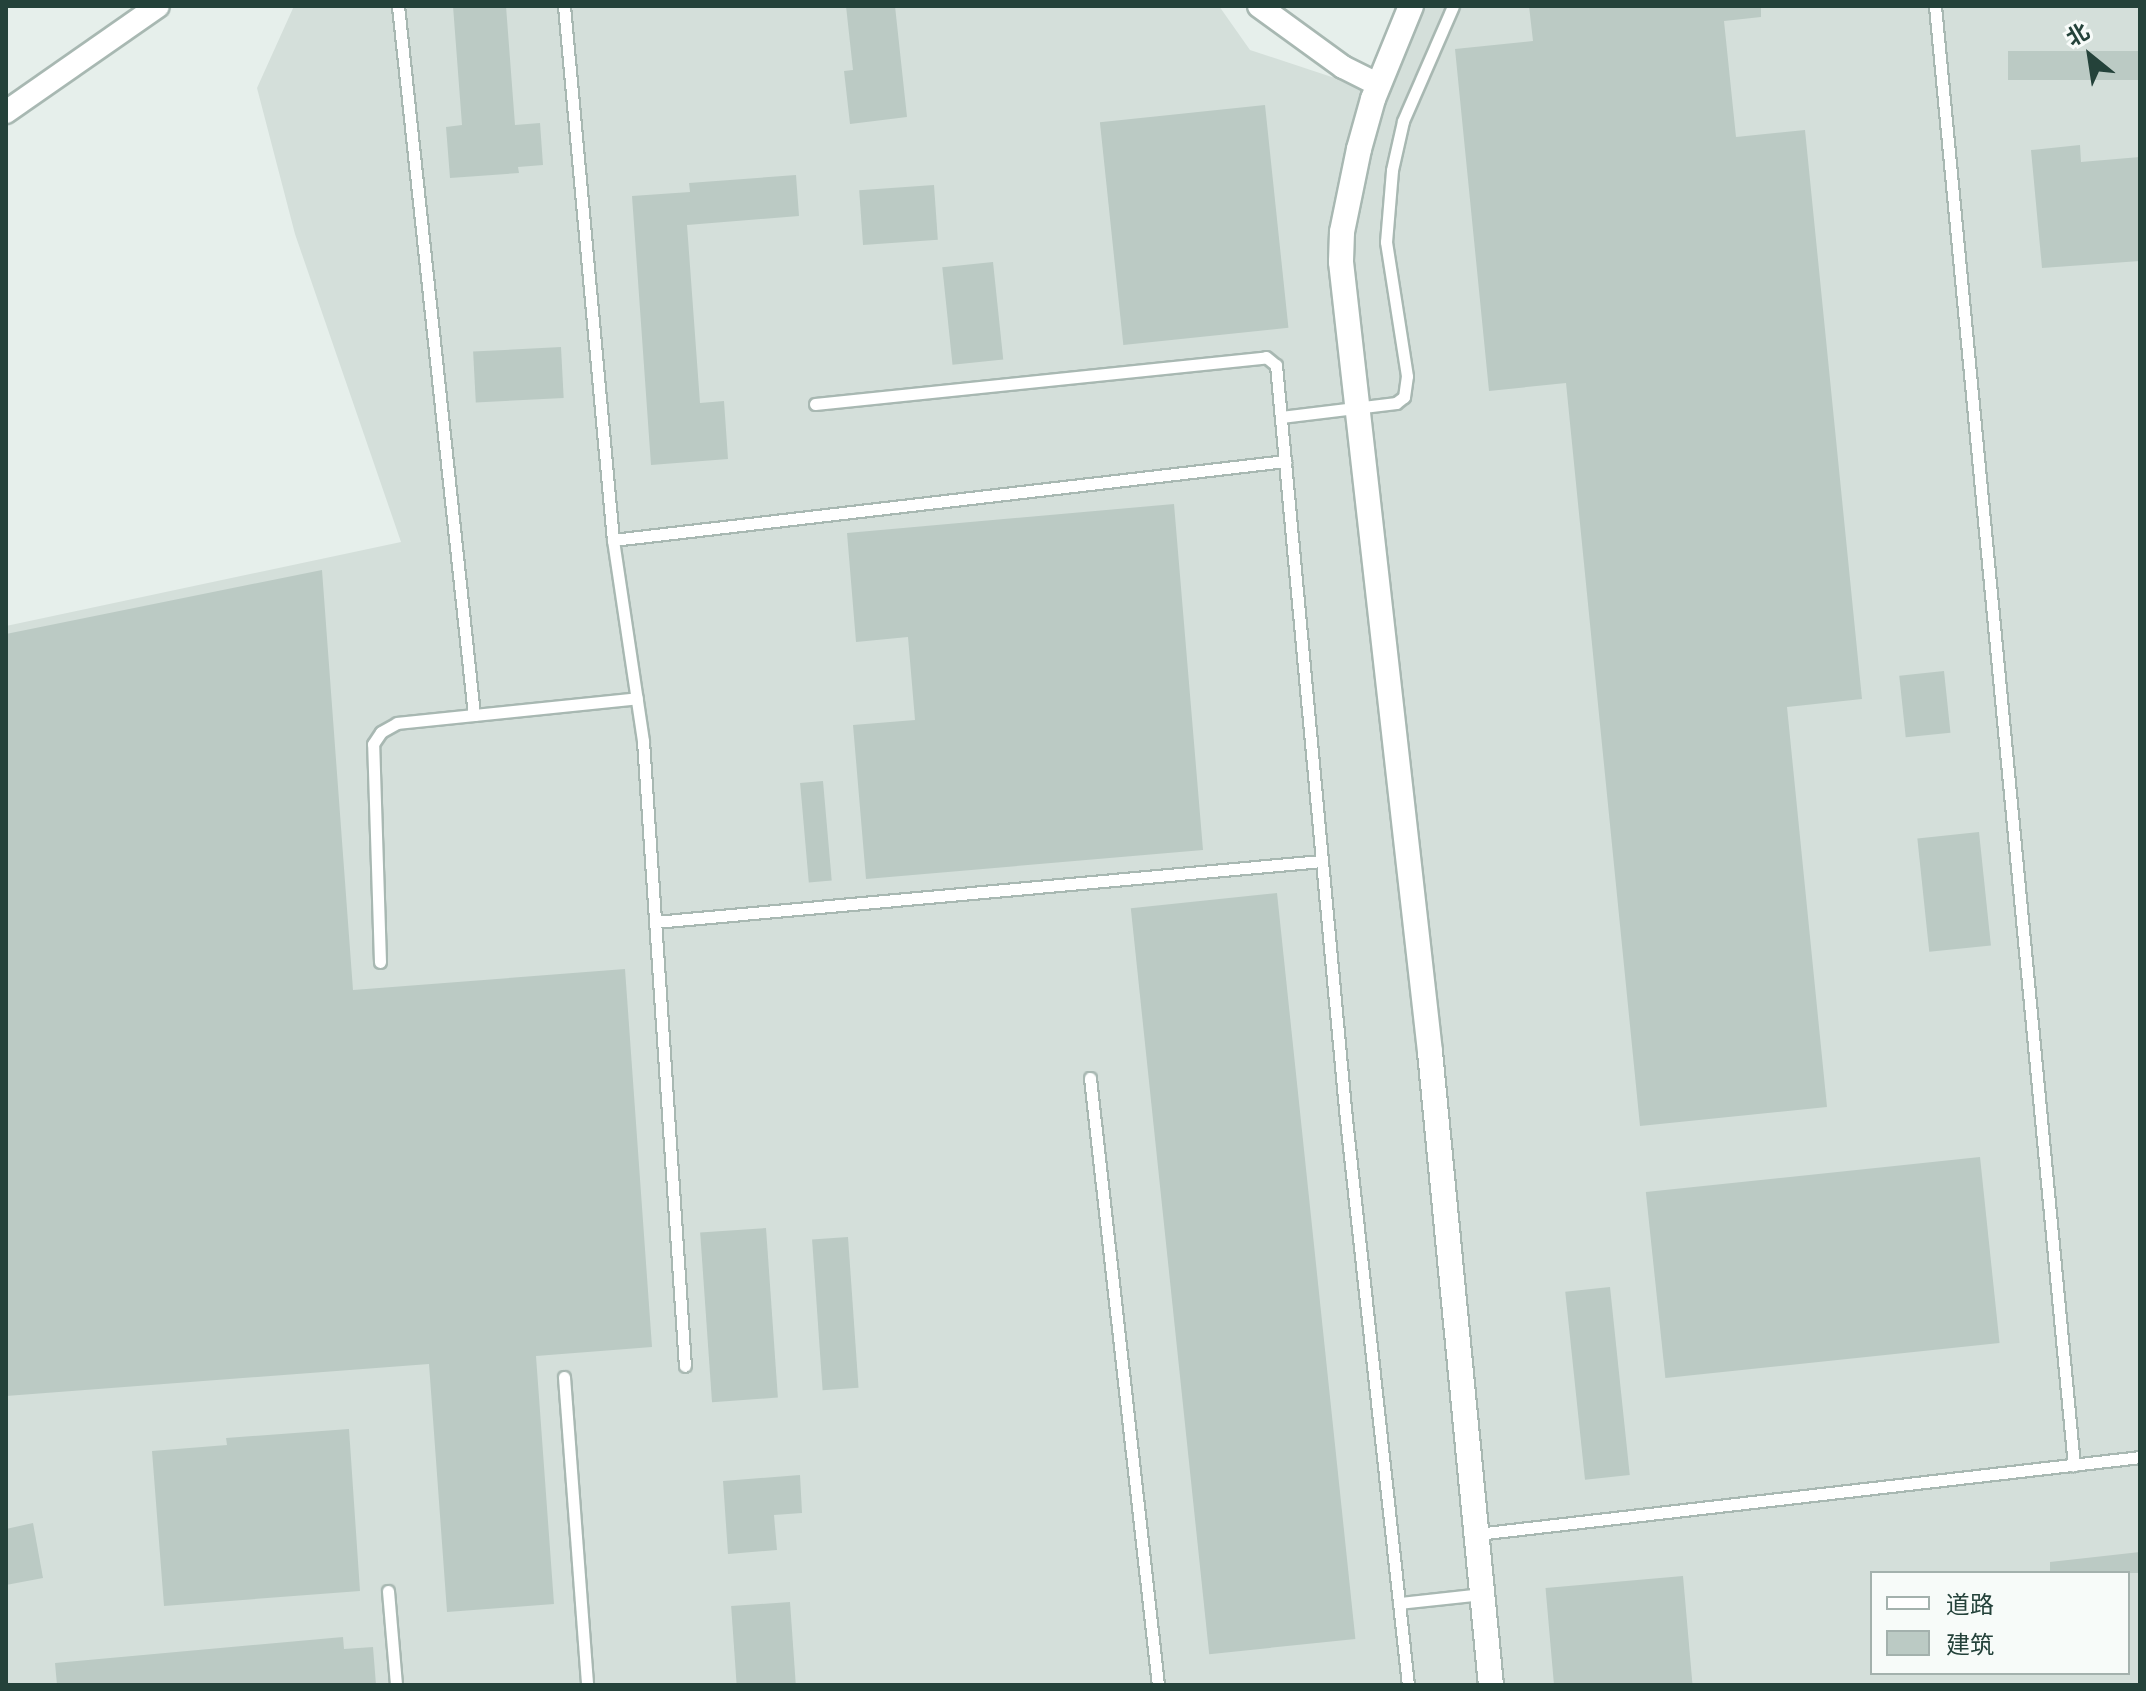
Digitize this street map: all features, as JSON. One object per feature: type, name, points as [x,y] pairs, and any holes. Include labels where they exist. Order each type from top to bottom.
[{"type":"street","points":[[6,112],[158,6]]},
{"type":"street","points":[[1259,6],[1343,67],[1379,85]]},
{"type":"street","points":[[1411,6],[1379,85],[1353,175],[1341,245],[1429,1036],[1491,1685]]},
{"type":"lane","points":[[398,6],[474,715]]},
{"type":"lane","points":[[564,6],[613,540],[637,698],[685,1366]]},
{"type":"lane","points":[[1281,417],[1396,403],[1404,397],[1407,376],[1386,242],[1392,170],[1403,121],[1453,6]]},
{"type":"lane","points":[[1935,6],[2074,1465]]},
{"type":"lane","points":[[815,404],[1266,357],[1276,365],[1322,861],[1408,1685]]},
{"type":"lane","points":[[613,540],[1285,461]]},
{"type":"lane","points":[[380,962],[373,744],[381,732],[397,723],[637,698]]},
{"type":"lane","points":[[655,922],[1322,861]]},
{"type":"lane","points":[[1090,1078],[1158,1685]]},
{"type":"lane","points":[[564,1377],[587,1685]]},
{"type":"lane","points":[[1476,1534],[2140,1457]]},
{"type":"lane","points":[[388,1591],[396,1685]]},
{"type":"lane","points":[[1399,1603],[1482,1594]]},
{"type":"shaded area","points":[[294,6],[1219,6],[1250,50],[1386,95],[1423,6],[2140,6],[2140,1685],[6,1685],[6,626],[401,542],[295,234],[257,88]]},
{"type":"building","points":[[453,6],[506,6],[515,125],[540,123],[543,165],[518,167],[519,173],[450,178],[446,127],[462,125]]},
{"type":"building","points":[[846,6],[895,6],[907,117],[850,124],[844,71],[853,70]]},
{"type":"building","points":[[1529,6],[1761,6],[1761,17],[1724,21],[1736,137],[1805,130],[1862,699],[1787,707],[1827,1107],[1640,1126],[1566,383],[1489,391],[1455,49],[1533,41]]},
{"type":"building","points":[[2008,51],[2140,51],[2140,80],[2008,80]]},
{"type":"building","points":[[1265,105],[1288,328],[1123,345],[1100,122]]},
{"type":"building","points":[[2080,145],[2081,162],[2140,157],[2140,261],[2042,268],[2031,150]]},
{"type":"building","points":[[796,175],[799,216],[687,225],[700,403],[724,401],[728,459],[651,465],[632,196],[690,192],[689,183]]},
{"type":"building","points":[[934,185],[938,240],[863,245],[859,190]]},
{"type":"building","points":[[993,262],[1003,359],[953,365],[942,267]]},
{"type":"building","points":[[561,347],[564,398],[476,403],[473,352]]},
{"type":"building","points":[[1174,504],[1203,850],[866,879],[853,725],[915,720],[908,637],[856,642],[847,533]]},
{"type":"building","points":[[322,570],[353,990],[625,969],[652,1347],[536,1356],[554,1604],[447,1612],[429,1364],[6,1396],[6,634]]},
{"type":"building","points":[[1944,671],[1950,733],[1906,737],[1899,676]]},
{"type":"building","points":[[823,781],[832,881],[809,883],[800,783]]},
{"type":"building","points":[[1979,832],[1991,945],[1929,952],[1917,838]]},
{"type":"building","points":[[1277,893],[1355,1639],[1209,1654],[1131,908]]},
{"type":"building","points":[[1980,1157],[2000,1343],[1665,1378],[1646,1192]]},
{"type":"building","points":[[766,1228],[778,1398],[712,1402],[700,1233]]},
{"type":"building","points":[[848,1237],[859,1388],[823,1390],[812,1240]]},
{"type":"building","points":[[1610,1287],[1630,1475],[1585,1480],[1565,1292]]},
{"type":"building","points":[[349,1429],[360,1591],[164,1606],[152,1451],[227,1445],[226,1438]]},
{"type":"building","points":[[800,1475],[802,1513],[774,1515],[777,1550],[728,1554],[723,1481]]},
{"type":"building","points":[[33,1523],[43,1578],[6,1585],[6,1529]]},
{"type":"building","points":[[2140,1552],[2140,1573],[2050,1571],[2050,1562]]},
{"type":"building","points":[[1683,1576],[1692,1685],[1554,1685],[1546,1588]]},
{"type":"building","points":[[790,1602],[796,1685],[737,1685],[731,1606]]},
{"type":"building","points":[[343,1637],[344,1649],[373,1647],[376,1685],[57,1685],[55,1663]]}]
